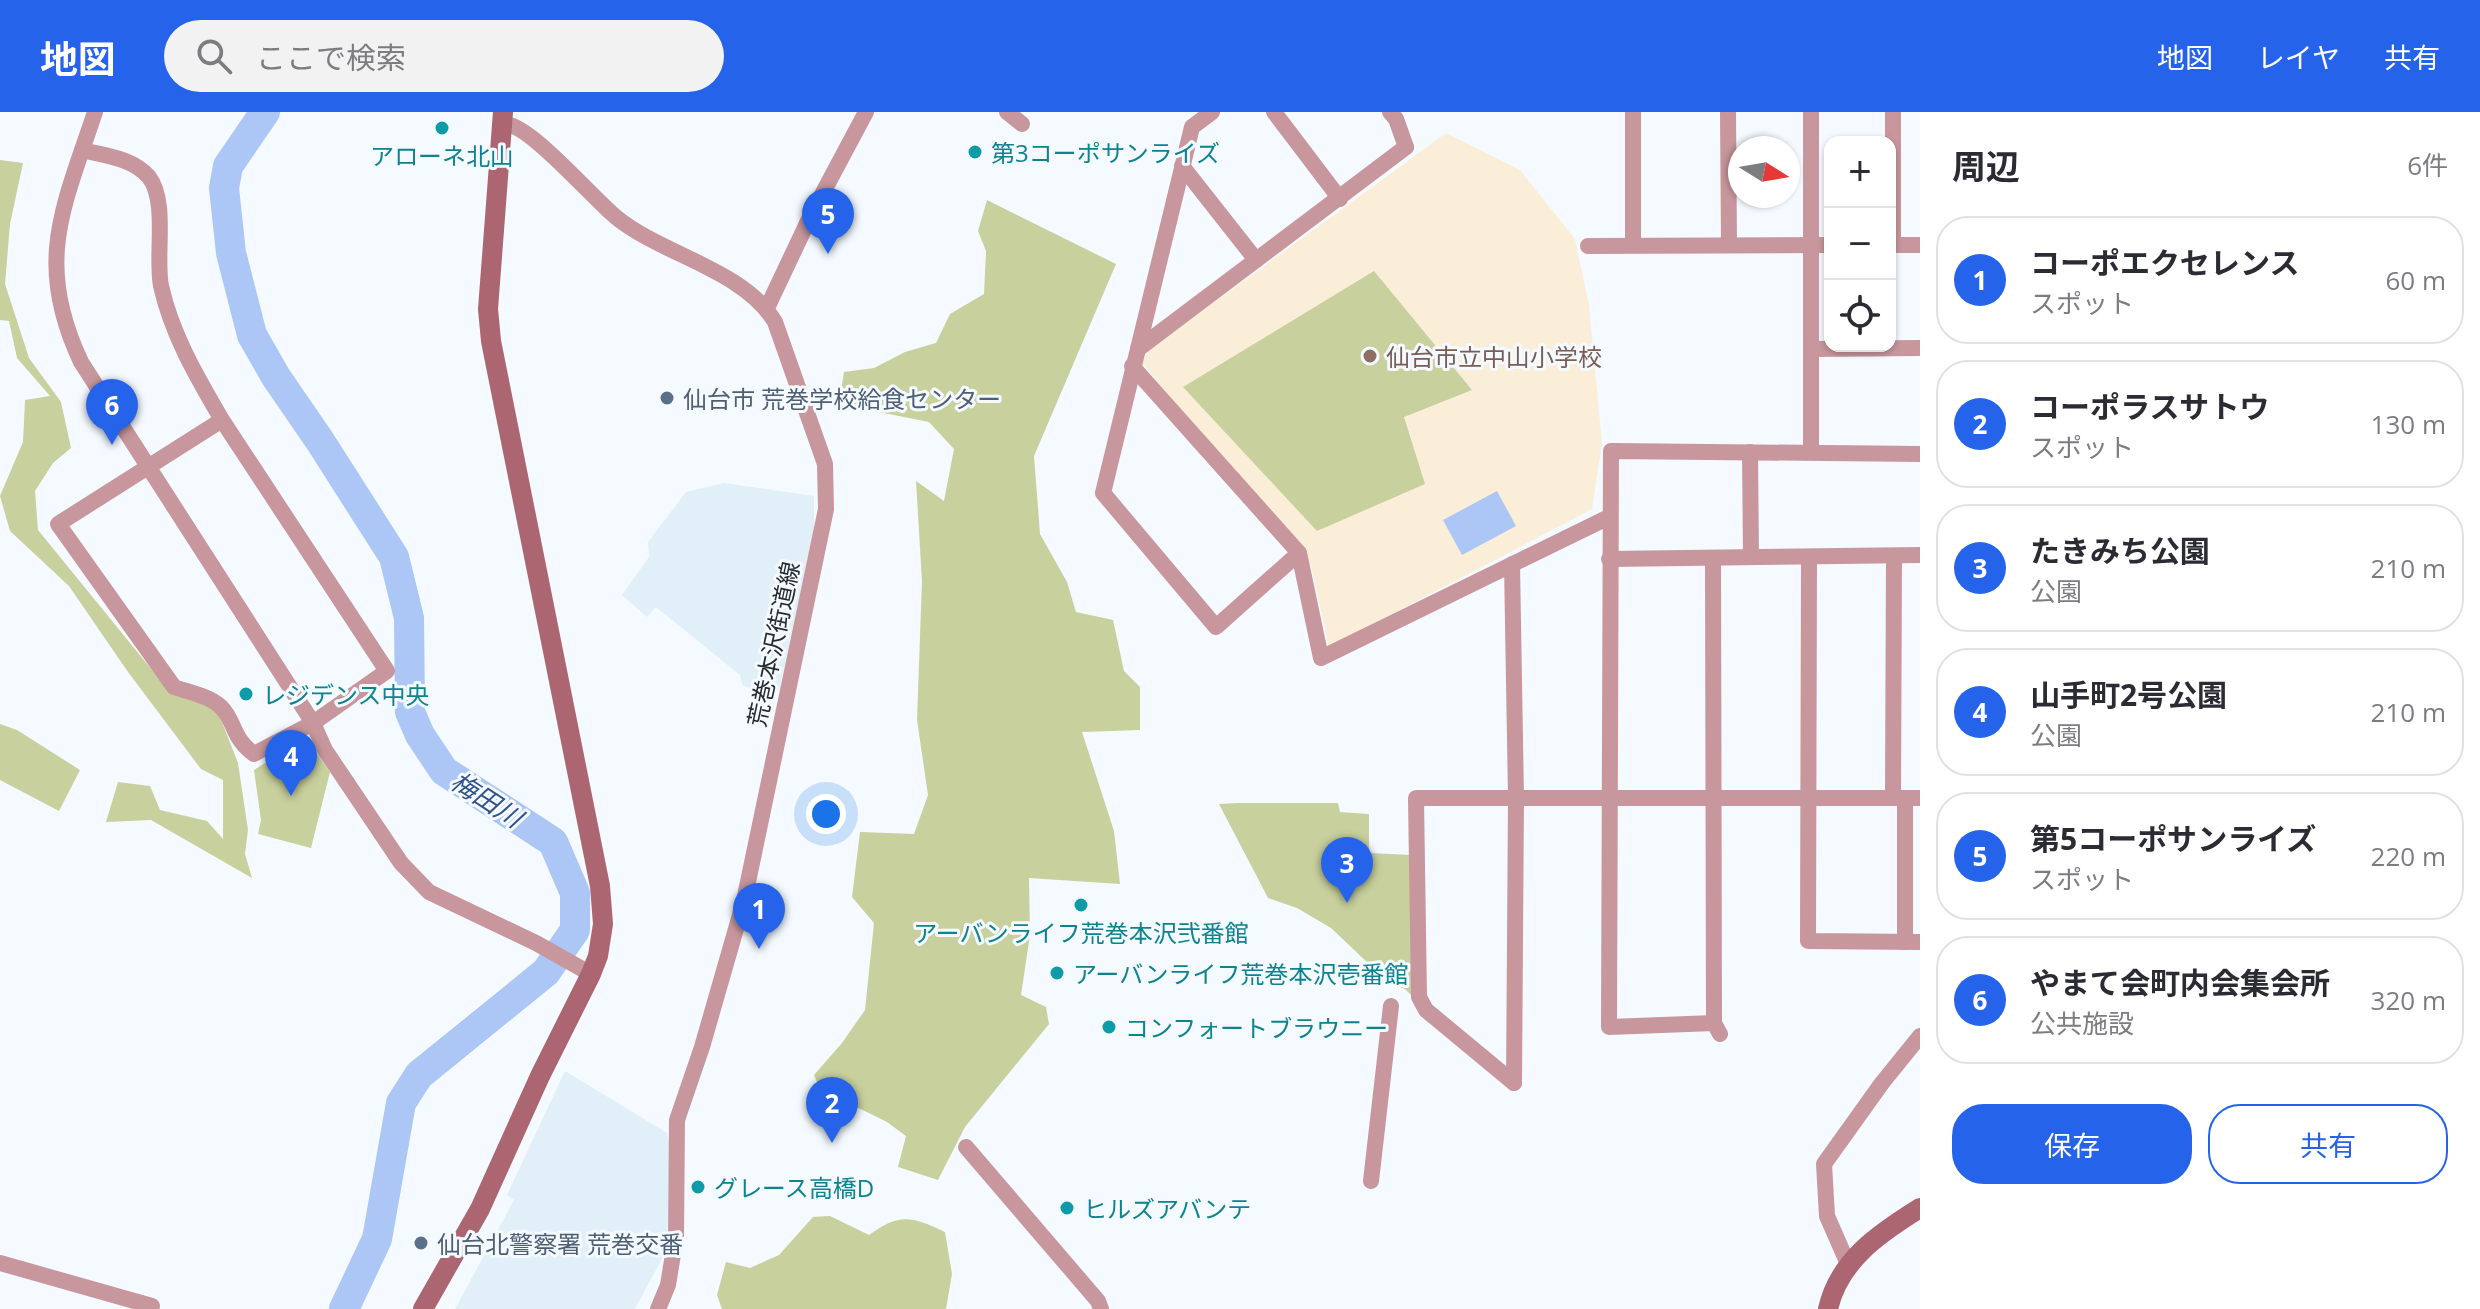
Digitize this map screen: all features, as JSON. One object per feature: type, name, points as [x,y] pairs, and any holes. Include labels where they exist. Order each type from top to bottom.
[{"type":"street","points":[[95,112],[58,228],[55,259],[58,295],[66,331],[81,362],[313,723],[325,750],[401,863],[429,892],[591,974]]},
{"type":"street","points":[[1007,112],[1022,124]]},
{"type":"street","points":[[1212,112],[1192,127],[1103,493],[1216,627],[1299,553]]},
{"type":"street","points":[[1274,112],[1340,199]]},
{"type":"street","points":[[1138,349],[1406,147],[1396,119],[1390,112]]},
{"type":"street","points":[[1633,112],[1633,245]]},
{"type":"street","points":[[1728,112],[1729,245]]},
{"type":"street","points":[[1811,112],[1811,452]]},
{"type":"street","points":[[1892,208],[1893,112]]},
{"type":"street","points":[[423,1309],[480,1209],[540,1076],[591,974],[598,956],[603,924],[600,886],[491,341],[488,309],[504,118],[534,139],[618,219],[741,288],[767,308],[862,113]]},
{"type":"street","points":[[82,150],[136,164],[151,180],[158,206],[161,284],[175,333],[185,354],[222,420],[387,671],[313,723],[254,754],[240,744],[221,707],[204,697],[174,687],[58,524],[222,420]]},
{"type":"street","points":[[1182,166],[1256,260]]},
{"type":"street","points":[[1588,246],[1824,245]]},
{"type":"street","points":[[1896,245],[1920,245]]},
{"type":"street","name":"荒巻本沢街道線","points":[[658,1309],[668,1285],[676,1236],[677,1120],[702,1047],[744,901],[826,509],[825,464],[775,322],[767,308]]},
{"type":"street","points":[[1811,349],[1920,348]]},
{"type":"street","points":[[1132,366],[1299,553],[1321,658],[1609,517]]},
{"type":"street","points":[[1713,558],[1717,1029],[1609,1027],[1611,451],[1920,454]]},
{"type":"street","points":[[1750,452],[1751,557]]},
{"type":"street","points":[[1609,559],[1920,555]]},
{"type":"street","points":[[1809,557],[1808,941],[1912,942],[1894,556]]},
{"type":"street","points":[[1512,564],[1516,798],[1514,1083],[1426,1010],[1419,997],[1416,798],[1516,798],[1609,799],[1906,798]]},
{"type":"street","points":[[1371,1181],[1391,1006]]},
{"type":"street","points":[[1848,1264],[1827,1216],[1824,1164],[1920,1036]]},
{"type":"street","points":[[966,1147],[1098,1301],[1101,1309]]},
{"type":"street","points":[[1828,1309],[1830,1296],[1848,1264],[1884,1231],[1920,1208]]},
{"type":"street","points":[[0,1263],[152,1306]]},
{"type":"shaded area","name":"仙台市立中山小学校","points":[[1446,133],[1520,170],[1575,239],[1589,305],[1602,443],[1592,509],[1329,647],[1311,566],[1142,363],[1149,350]]},
{"type":"shaded area","points":[[724,483],[814,496],[814,530],[779,690],[774,694],[743,686],[740,675],[656,607],[647,617],[622,595],[649,557],[648,542],[686,492]]},
{"type":"shaded area","points":[[565,1071],[667,1133],[670,1147],[667,1240],[663,1257],[635,1309],[455,1309],[514,1200],[507,1195]]},
{"type":"green space","points":[[0,160],[23,163],[10,224],[5,284],[29,358],[61,402],[71,448],[53,463],[35,491],[38,530],[165,686],[218,712],[238,763],[248,830],[245,854],[252,878],[151,820],[106,822],[118,782],[150,786],[160,810],[207,821],[223,839],[223,780],[201,769],[128,672],[69,586],[10,531],[0,496],[23,442],[25,400],[50,396],[17,358],[9,321],[0,320]]},
{"type":"green space","points":[[987,200],[1116,264],[1034,456],[1040,534],[1067,582],[1076,612],[1113,620],[1124,671],[1140,687],[1140,730],[1082,732],[1114,831],[1120,884],[1029,878],[1030,935],[1021,995],[1046,1007],[1049,1024],[965,1127],[938,1180],[898,1167],[906,1136],[887,1122],[820,1089],[814,1075],[865,1010],[874,923],[852,897],[860,832],[914,834],[928,795],[917,720],[922,581],[916,481],[944,501],[954,449],[929,422],[839,404],[844,372],[874,368],[905,352],[936,343],[950,314],[984,294],[986,251],[978,231]]},
{"type":"green space","points":[[1374,271],[1472,390],[1404,417],[1425,484],[1317,531],[1183,387]]},
{"type":"green space","points":[[0,724],[17,730],[80,770],[59,811],[0,780]]},
{"type":"green space","points":[[306,737],[330,772],[311,848],[258,834],[261,820],[254,770]]},
{"type":"green space","points":[[1338,803],[1340,812],[1369,814],[1369,853],[1411,855],[1414,998],[1405,989],[1389,983],[1331,928],[1297,908],[1268,898],[1219,804]]},
{"type":"green space","points":[[830,1216],[869,1235],[889,1223],[906,1219],[945,1232],[952,1274],[946,1309],[722,1309],[717,1295],[726,1262],[750,1268],[779,1255],[813,1217]]},
{"type":"water","points":[[1497,491],[1516,526],[1462,555],[1443,520]]},
{"type":"waterway","name":"梅田川","points":[[265,112],[228,166],[224,188],[231,253],[252,335],[276,377],[394,557],[409,618],[410,712],[420,735],[444,771],[553,842],[575,893],[575,930],[546,972],[419,1075],[401,1103],[377,1239],[344,1309]]},
{"type":"place","name":"アローネ北山","points":[[442,128]]},
{"type":"place","name":"第3コーポサンライズ","points":[[975,152]]},
{"type":"place","name":"第5コーポサンライズ","points":[[828,254]]},
{"type":"place","name":"仙台市立中山小学校","points":[[1370,356]]},
{"type":"place","name":"仙台市 荒巻学校給食センター","points":[[667,398]]},
{"type":"place","name":"やまて会町内会集会所","points":[[112,445]]},
{"type":"place","name":"レジデンス中央","points":[[246,694]]},
{"type":"place","name":"山手町2号公園","points":[[291,796]]},
{"type":"place","name":"たきみち公園","points":[[1347,903]]},
{"type":"place","name":"アーバンライフ荒巻本沢弐番館","points":[[1081,905]]},
{"type":"place","name":"コーポエクセレンス","points":[[759,949]]},
{"type":"place","name":"アーバンライフ荒巻本沢壱番館","points":[[1057,973]]},
{"type":"place","name":"コンフォートブラウニー","points":[[1109,1027]]},
{"type":"place","name":"コーポラスサトウ","points":[[832,1143]]},
{"type":"place","name":"グレース高橋D","points":[[698,1187]]},
{"type":"place","name":"ヒルズアバンテ","points":[[1067,1208]]},
{"type":"place","name":"仙台北警察署 荒巻交番","points":[[421,1243]]}]
